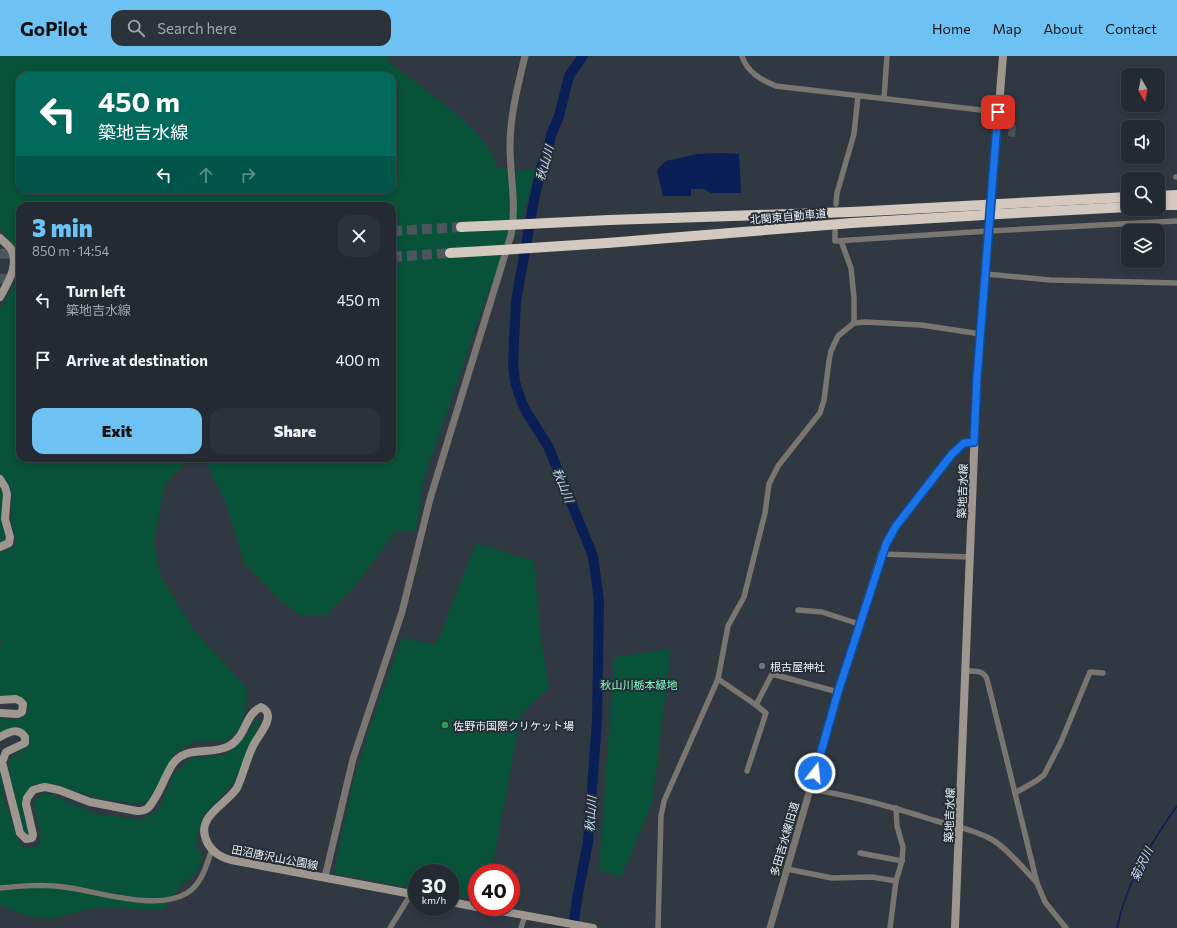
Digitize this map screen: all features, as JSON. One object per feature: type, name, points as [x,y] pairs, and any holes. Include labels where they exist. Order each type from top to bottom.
[{"type":"highway","points":[[1165,196],[1177,195]]},
{"type":"highway","name":"北関東自動車道","points":[[450,254],[852,223],[1121,198]]},
{"type":"highway","points":[[1165,205],[1177,205]]},
{"type":"highway","name":"北関東自動車道","points":[[999,209],[1121,207]]},
{"type":"highway","name":"北関東自動車道","points":[[461,228],[609,220],[851,212],[983,210]]},
{"type":"main road","name":"築地吉水線","points":[[955,928],[974,442],[1003,56]]},
{"type":"main road","points":[[0,238],[11,250],[14,264],[11,275],[0,297]]},
{"type":"main road","points":[[0,480],[5,487],[7,494],[6,519],[10,537],[9,543],[0,547]]},
{"type":"main road","points":[[0,700],[20,701],[23,707],[22,712],[18,714],[0,713]]},
{"type":"main road","points":[[0,737],[12,731],[17,731],[22,733],[25,737],[25,743],[6,752],[2,762],[20,832],[26,839],[32,838],[33,835],[26,804],[29,794],[33,790],[45,787],[90,802],[137,811],[144,810],[150,805],[172,764],[178,758],[188,752],[213,750],[230,745],[242,735],[255,710],[261,707],[266,709],[268,713],[267,724],[253,745],[237,788],[210,814],[206,820],[204,827],[205,834],[212,849]]},
{"type":"main road","name":"田沼唐沢山公園線","points":[[212,849],[222,858],[408,894]]},
{"type":"main road","points":[[520,914],[593,928]]},
{"type":"street","points":[[325,877],[353,759],[402,612],[430,499],[511,235],[515,210],[511,162],[511,131],[525,56]]},
{"type":"street","points":[[742,56],[748,68],[754,74],[764,81],[776,86],[998,112]]},
{"type":"street","points":[[884,98],[887,56]]},
{"type":"street","points":[[836,204],[837,193],[854,134],[858,96]]},
{"type":"street","points":[[835,231],[835,242],[989,231],[1177,222]]},
{"type":"street","points":[[841,241],[851,268],[854,298],[854,323]]},
{"type":"street","points":[[986,274],[1050,280],[1177,283]]},
{"type":"street","points":[[658,928],[661,816],[664,801],[718,679],[728,626],[744,597],[765,513],[769,484],[778,466],[820,413],[824,400],[831,351],[838,336],[854,323],[882,322],[921,325],[981,334]]},
{"type":"street","name":"多田吉水線旧道","points":[[770,928],[838,692],[881,554],[896,526],[952,454],[964,443],[974,442]]},
{"type":"street","points":[[881,554],[970,557]]},
{"type":"street","points":[[798,610],[822,612],[859,624]]},
{"type":"street","points":[[966,671],[978,671],[985,675],[1037,883],[1045,902],[1066,928]]},
{"type":"street","points":[[1014,793],[1044,775],[1061,742],[1090,672],[1103,673]]},
{"type":"street","points":[[756,704],[772,674],[838,692]]},
{"type":"street","points":[[718,679],[756,704],[766,713],[747,771]]},
{"type":"street","points":[[810,789],[861,799],[896,808],[959,826],[992,839],[1037,883]]},
{"type":"street","points":[[890,928],[896,881],[902,861],[903,847],[897,826],[896,808]]},
{"type":"street","points":[[0,888],[45,885],[65,887],[130,899],[156,901],[174,898],[193,889],[203,875],[212,849]]},
{"type":"street","points":[[860,853],[902,861]]},
{"type":"street","points":[[787,869],[832,878],[872,877],[896,881]]},
{"type":"street","points":[[390,928],[408,903]]},
{"type":"street","points":[[521,928],[526,915]]},
{"type":"green space","points":[[0,56],[387,56],[387,60],[392,65],[442,102],[477,134],[488,147],[497,167],[517,170],[536,168],[520,224],[513,243],[488,292],[423,482],[416,532],[397,530],[353,588],[325,616],[300,615],[279,599],[245,564],[225,501],[206,462],[396,462],[396,202],[16,202],[16,251],[14,246],[0,229]]},
{"type":"green space","points":[[16,279],[16,462],[185,462],[164,486],[154,542],[160,576],[193,629],[247,689],[246,709],[239,730],[225,742],[195,742],[175,753],[148,802],[138,804],[98,798],[50,783],[34,784],[24,794],[29,828],[28,832],[26,833],[22,828],[9,773],[9,759],[28,746],[28,736],[19,726],[0,732],[0,719],[4,718],[18,720],[27,714],[27,704],[18,698],[11,696],[0,697],[0,646],[2,643],[0,639],[0,552],[13,548],[16,542],[11,520],[12,492],[8,484],[0,476],[0,310]]},
{"type":"green space","points":[[0,487],[3,494],[2,516],[6,540],[0,544]]},
{"type":"green space","name":"佐野市国際クリケット場","points":[[476,543],[534,561],[541,639],[549,688],[521,714],[493,864],[468,864],[468,898],[460,897],[460,864],[408,864],[408,887],[336,874],[334,871],[353,783],[367,736],[402,637],[436,645]]},
{"type":"green space","name":"秋山川栃本緑地","points":[[671,649],[652,802],[621,877],[599,870],[614,657]]},
{"type":"green space","points":[[261,719],[236,779],[202,817],[196,844],[203,860],[196,873],[179,887],[164,910],[98,907],[49,919],[25,915],[0,905],[0,771],[5,804],[20,844],[29,848],[39,845],[40,830],[33,802],[46,792],[93,813],[141,820],[158,810],[175,772],[193,757],[224,756],[244,739],[255,721]]},
{"type":"water","points":[[698,154],[739,154],[741,193],[711,193],[704,189],[691,189],[691,196],[663,196],[657,170],[666,161]]},
{"type":"building","points":[[1009,125],[1016,125],[1015,137],[1008,136]]},
{"type":"waterway","name":"秋山川","points":[[573,928],[588,842],[597,721],[599,601],[593,556],[548,446],[522,403],[515,382],[513,363],[516,301],[534,200],[542,165],[549,147],[551,135],[559,116],[569,76],[583,56]]},
{"type":"waterway","name":"菊沢川","points":[[1117,928],[1121,911],[1133,879],[1158,834],[1177,806]]},
{"type":"tunnel","points":[[396,231],[461,227]]},
{"type":"tunnel","points":[[0,254],[16,253]]},
{"type":"tunnel","points":[[396,257],[450,253]]},
{"type":"tunnel","points":[[0,279],[16,278]]},
{"type":"place","name":"根古屋神社","points":[[762,666]]},
{"type":"place","name":"佐野市国際クリケット場","points":[[445,725]]},
{"type":"route","points":[[815,773],[838,692],[881,554],[896,526],[952,454],[964,443],[974,442],[977,377],[998,112]]}]
